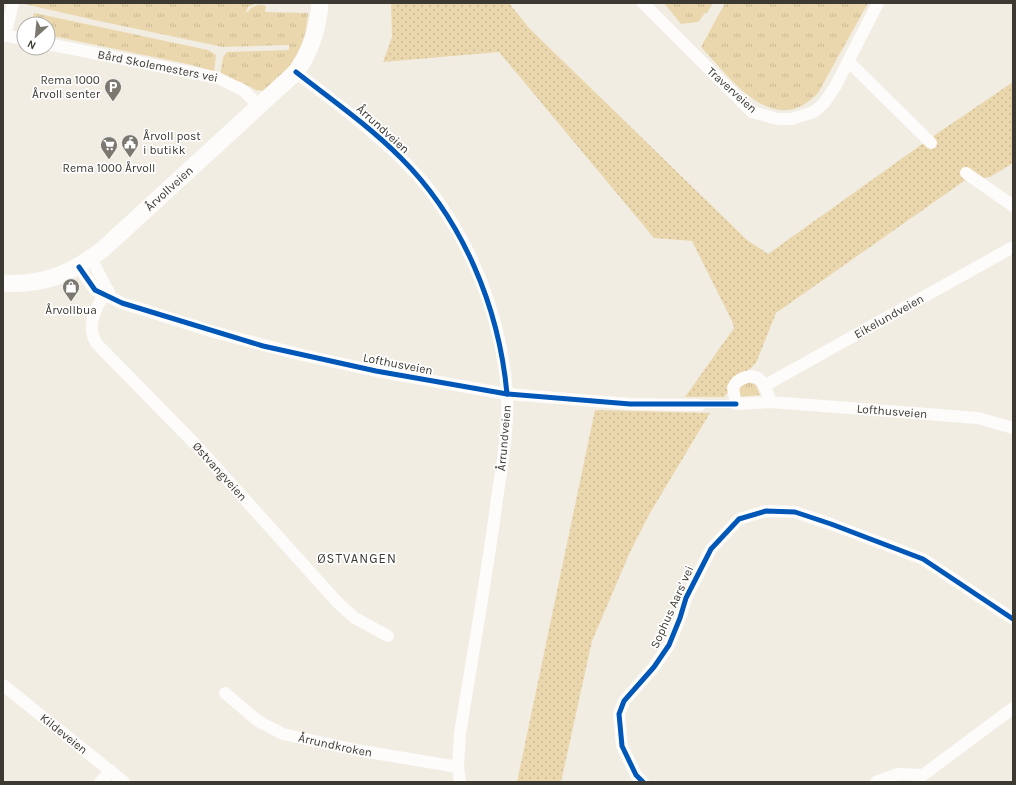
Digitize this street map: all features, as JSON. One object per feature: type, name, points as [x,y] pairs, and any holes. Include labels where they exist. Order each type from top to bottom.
[{"type":"street","points":[[13,3],[4,35],[16,37]]},
{"type":"street","name":"Årvollveien","points":[[3,283],[16,284],[45,281],[70,272],[85,263],[209,154],[258,106],[296,72],[308,53],[314,37],[320,3]]},
{"type":"street","name":"Traverveien","points":[[643,3],[752,112],[764,117],[791,119],[814,112],[824,103],[835,87],[878,3]]},
{"type":"street","name":"Bård Skolemesters vei","points":[[56,46],[218,78],[244,91],[258,106]]},
{"type":"street","points":[[848,62],[931,143]]},
{"type":"street","name":"Årrundveien","points":[[296,72],[357,119],[401,158],[426,186],[444,212],[466,250],[490,309],[499,343],[507,394],[507,420],[503,458],[461,727],[458,767],[460,782]]},
{"type":"street","points":[[966,173],[1013,206]]},
{"type":"street","name":"Eikelundveien","points":[[764,386],[1013,247]]},
{"type":"street","name":"Lofthusveien","points":[[85,263],[91,287],[199,327],[298,354],[389,373],[507,394],[630,404],[700,405]]},
{"type":"street","name":"Østvangveien","points":[[108,294],[96,309],[91,327],[93,338],[97,344],[201,450],[338,603],[356,618],[388,636]]},
{"type":"street","name":"Lofthusveien","points":[[764,386],[761,381],[755,378],[746,376],[739,380],[733,388],[736,404],[770,402],[978,418],[1013,428]]},
{"type":"street","points":[[764,386],[770,402]]},
{"type":"street","name":"Sophus Aars' vei","points":[[643,782],[636,775],[622,746],[619,714],[624,701],[654,667],[669,645],[686,598],[711,549],[739,519],[766,511],[795,512],[831,524],[922,560],[1013,619]]},
{"type":"street","name":"Kildeveien","points":[[3,686],[124,782]]},
{"type":"street","name":"Årrundkroken","points":[[225,693],[258,721],[283,734],[356,750],[458,767]]},
{"type":"street","points":[[876,782],[898,774],[921,778],[1013,708]]},
{"type":"street","points":[[100,782],[111,771]]},
{"type":"green space","points":[[20,3],[257,3],[248,7],[246,12],[253,7],[261,5],[266,6],[265,12],[308,13],[304,38],[296,57],[283,74],[264,91],[256,90],[241,82],[220,76],[223,57],[227,52],[289,50],[289,45],[223,47]]},
{"type":"green space","points":[[391,3],[509,3],[529,28],[747,240],[768,254],[932,137],[1013,82],[1013,163],[990,177],[964,181],[776,313],[756,363],[740,378],[724,397],[685,397],[734,328],[732,321],[692,241],[654,238],[499,52],[383,62],[392,37]]},
{"type":"green space","points":[[664,3],[713,3],[707,13],[705,13],[698,22],[681,24]]},
{"type":"green space","points":[[725,3],[868,3],[818,93],[802,106],[785,110],[770,108],[754,100],[726,74],[701,47]]},
{"type":"green space","points":[[34,13],[48,16],[33,16]]},
{"type":"green space","points":[[56,18],[208,50],[216,55],[214,74],[209,70],[192,65],[56,37]]},
{"type":"green space","points":[[749,382],[756,385],[760,395],[738,397],[739,387]]},
{"type":"green space","points":[[595,410],[710,413],[650,513],[630,552],[592,641],[561,782],[517,782]]},
{"type":"cycle path","points":[[296,72],[389,146],[423,182],[443,209],[460,237],[486,297],[496,329],[503,361],[507,394]]},
{"type":"cycle path","points":[[79,267],[95,290],[122,303],[263,346],[376,371],[507,394],[630,404],[736,404]]},
{"type":"cycle path","points":[[643,782],[636,775],[622,746],[619,714],[624,701],[654,667],[669,645],[686,598],[711,549],[739,519],[766,511],[795,512],[831,524],[923,559],[1013,619]]},
{"type":"place","name":"Rema 1000 Årvoll senter","points":[[113,102]]},
{"type":"place","name":"Årvoll post i butikk","points":[[130,158]]},
{"type":"place","name":"Rema 1000 Årvoll","points":[[109,160]]},
{"type":"place","name":"Årvollbua","points":[[71,302]]},
{"type":"district","name":"ØSTVANGEN","points":[[357,558]]}]
